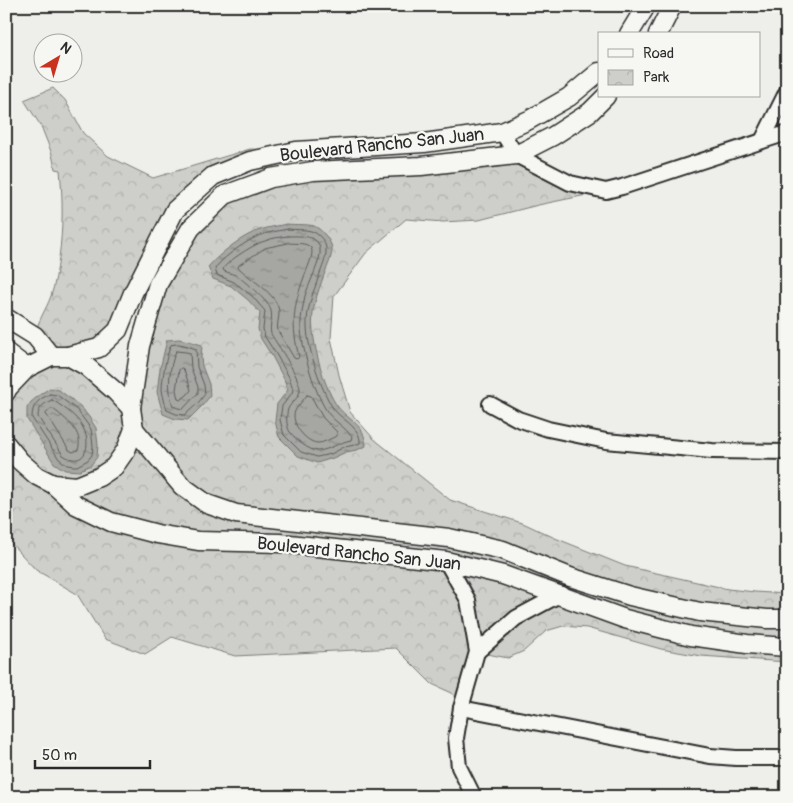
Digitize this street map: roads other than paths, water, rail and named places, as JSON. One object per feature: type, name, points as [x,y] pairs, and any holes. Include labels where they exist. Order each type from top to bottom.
[{"type":"street","points":[[630,32],[646,6]]},
{"type":"street","points":[[659,32],[672,6]]},
{"type":"street","name":"Boulevard Rancho San Juan","points":[[7,389],[17,360],[59,356],[99,348],[118,330],[133,293],[175,210],[213,176],[250,160],[296,150],[424,143],[502,132],[529,120],[569,97],[598,73]]},
{"type":"street","points":[[762,141],[787,91]]},
{"type":"street","name":"Boulevard Rancho San Juan","points":[[54,484],[76,486],[99,477],[114,466],[126,450],[134,430],[131,408],[140,346],[158,284],[191,228],[225,195],[271,178],[314,171],[421,166],[516,155],[553,136],[590,112],[604,98]]},
{"type":"street","points":[[502,132],[516,155],[570,182],[606,191],[787,133]]},
{"type":"street","points":[[6,310],[28,324],[35,336]]},
{"type":"street","points":[[6,318],[35,336],[59,356],[86,366],[131,408]]},
{"type":"street","points":[[6,340],[12,345],[17,360]]},
{"type":"street","points":[[490,404],[518,419],[548,429],[606,441],[712,451],[787,452]]},
{"type":"street","name":"Boulevard Rancho San Juan","points":[[134,430],[182,486],[207,504],[236,514],[449,538],[503,550],[570,577],[630,596],[700,612],[767,619],[787,619]]},
{"type":"street","name":"Boulevard Rancho San Juan","points":[[6,444],[20,462],[37,476],[54,484],[76,505],[111,522],[157,534],[198,541],[280,543],[446,560],[503,575],[625,619],[691,636],[747,644],[787,647]]},
{"type":"street","points":[[446,560],[468,600],[477,652],[461,708],[456,738],[459,767],[473,795]]},
{"type":"street","points":[[477,652],[516,618],[559,595]]},
{"type":"street","points":[[461,708],[710,756],[787,758]]},
{"type":"water","points":[[287,224],[314,226],[323,233],[332,246],[330,259],[315,302],[312,324],[314,340],[321,371],[333,400],[356,424],[365,438],[366,446],[317,463],[298,456],[279,437],[275,421],[277,404],[288,390],[272,356],[261,339],[258,329],[260,313],[231,286],[213,279],[208,267],[218,256],[253,232]]},
{"type":"water","points":[[179,339],[202,345],[202,366],[209,384],[210,396],[188,420],[175,419],[163,414],[157,392],[167,340]]},
{"type":"water","points":[[50,388],[59,390],[80,406],[96,428],[97,457],[91,465],[80,471],[65,470],[54,463],[27,419],[27,408],[31,402]]}]
